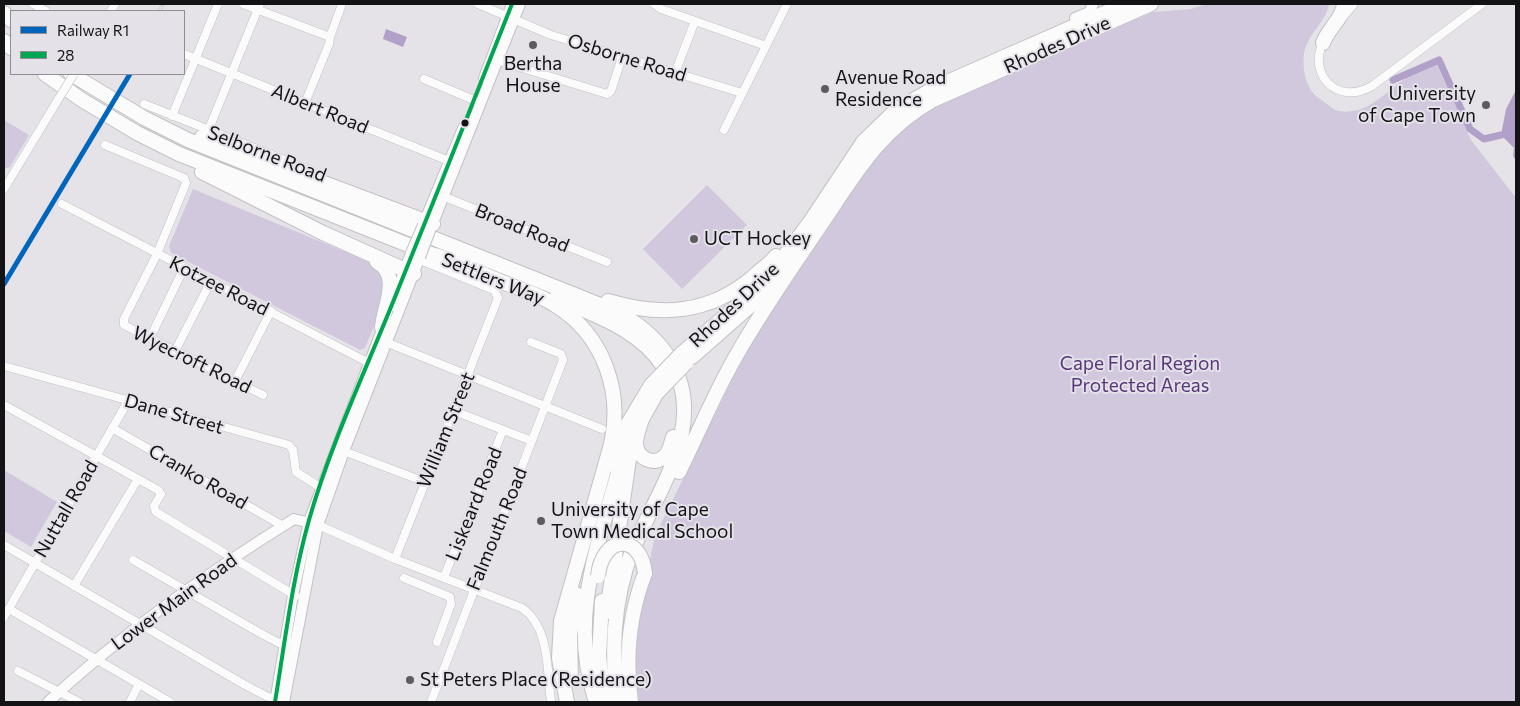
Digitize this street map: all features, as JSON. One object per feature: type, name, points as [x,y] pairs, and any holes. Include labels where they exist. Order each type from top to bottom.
[{"type":"highway","name":"Rhodes Drive","points":[[575,702],[569,654],[574,602],[627,425],[639,414],[653,390],[770,274],[810,222],[872,132],[888,116],[914,98],[1125,4]]},
{"type":"highway","name":"Rhodes Drive","points":[[650,514],[667,495],[742,345],[803,251],[877,144],[912,113],[942,96],[1151,4]]},
{"type":"highway","points":[[1322,45],[1327,32],[1341,16],[1344,4]]},
{"type":"highway","name":"Settlers Way","points":[[46,75],[82,100],[146,138],[196,161],[431,254],[466,266],[539,297],[563,310],[597,346],[611,380],[615,413],[612,439],[561,621],[559,658],[567,702]]},
{"type":"highway","name":"Settlers Way","points":[[74,75],[144,118],[212,150],[619,313],[639,325],[662,347],[678,377],[684,404],[683,433],[676,458],[630,557],[616,610],[613,658],[618,702]]},
{"type":"highway","points":[[144,118],[221,143],[389,206],[428,225]]},
{"type":"highway","points":[[146,138],[178,160],[409,272]]},
{"type":"highway","points":[[568,292],[638,308],[664,311],[692,309],[717,300],[742,286],[773,260],[834,177],[846,168]]},
{"type":"highway","points":[[352,246],[383,265],[388,273],[390,292],[386,329]]},
{"type":"highway","points":[[684,358],[764,295],[803,251]]},
{"type":"highway","points":[[466,266],[498,274],[549,295],[626,331],[646,344],[664,367],[674,395],[676,414],[674,435],[669,450],[663,458],[650,460],[639,453],[636,443],[639,414]]},
{"type":"highway","points":[[610,702],[605,667],[606,625],[631,445],[639,414]]},
{"type":"highway","points":[[596,702],[585,652],[586,596],[639,414]]},
{"type":"highway","points":[[602,702],[599,630],[604,588],[622,509]]},
{"type":"highway","points":[[602,702],[592,642],[598,576],[601,559],[607,550],[614,545],[624,543],[634,547],[640,554],[645,574],[633,608],[628,642],[631,702]]},
{"type":"main road","points":[[279,701],[285,670],[295,641],[293,595],[314,523],[372,364],[488,76],[510,18],[512,4]]},
{"type":"main road","points":[[510,18],[520,4]]},
{"type":"main road","points":[[1058,33],[1068,22],[1089,12],[1093,4]]},
{"type":"main road","points":[[285,670],[284,643],[303,599],[320,487],[340,449]]},
{"type":"main road","name":"Lower Main Road","points":[[48,702],[95,659],[185,590],[294,519],[314,523]]},
{"type":"street","points":[[33,4],[44,10]]},
{"type":"street","points":[[172,116],[218,4]]},
{"type":"street","points":[[243,4],[258,7],[330,37]]},
{"type":"street","points":[[305,103],[330,44],[330,37],[342,4]]},
{"type":"street","name":"Osborne Road","points":[[478,4],[551,36],[742,93]]},
{"type":"street","points":[[654,4],[766,46]]},
{"type":"street","points":[[724,130],[787,4]]},
{"type":"street","points":[[1354,4],[1322,45],[1319,69],[1329,84],[1343,92],[1358,93],[1372,86],[1482,4]]},
{"type":"street","points":[[1322,45],[1360,4]]},
{"type":"street","points":[[208,131],[258,7]]},
{"type":"street","points":[[675,73],[695,20]]},
{"type":"street","name":"Albert Road","points":[[185,54],[453,162]]},
{"type":"street","points":[[494,59],[607,94],[611,91],[622,57]]},
{"type":"street","points":[[4,189],[7,178],[59,98],[71,75]]},
{"type":"street","points":[[424,79],[478,101]]},
{"type":"street","name":"Selborne Road","points":[[144,104],[208,131],[374,195],[389,206]]},
{"type":"street","points":[[105,145],[186,180],[156,254]]},
{"type":"street","name":"Broad Road","points":[[439,195],[608,262]]},
{"type":"street","name":"Kotzee Road","points":[[62,204],[372,364]]},
{"type":"street","name":"Wyecroft Road","points":[[156,254],[123,323],[263,395]]},
{"type":"street","name":"William Street","points":[[395,559],[498,294],[494,290],[415,257]]},
{"type":"street","points":[[150,338],[184,268]]},
{"type":"street","points":[[175,351],[211,281]]},
{"type":"street","points":[[235,381],[271,311]]},
{"type":"street","points":[[386,329],[468,375],[602,429]]},
{"type":"street","name":"Falmouth Road","points":[[431,702],[473,589],[563,360],[563,356],[531,342]]},
{"type":"street","name":"Dane Street","points":[[4,366],[292,447],[296,472],[320,487]]},
{"type":"street","name":"Nuttall Road","points":[[4,618],[128,401]]},
{"type":"street","points":[[4,405],[160,492],[154,511],[293,595],[303,599]]},
{"type":"street","name":"Liskeard Road","points":[[454,411],[532,441]]},
{"type":"street","name":"Cranko Road","points":[[112,428],[282,526]]},
{"type":"street","name":"Liskeard Road","points":[[444,578],[503,430]]},
{"type":"street","points":[[340,449],[425,482]]},
{"type":"street","points":[[74,586],[138,479]]},
{"type":"street","points":[[314,523],[395,559],[522,608],[532,615],[538,623],[551,702]]},
{"type":"street","points":[[4,545],[245,685],[279,701]]},
{"type":"street","points":[[133,560],[279,644],[295,641]]},
{"type":"street","points":[[417,583],[422,569]]},
{"type":"street","points":[[426,587],[432,573]]},
{"type":"street","points":[[404,578],[448,595],[452,600],[437,642]]},
{"type":"street","points":[[9,609],[170,702]]},
{"type":"street","points":[[18,671],[80,702]]},
{"type":"street","points":[[130,702],[139,684]]},
{"type":"green space","name":"Cape Floral Region Protected Areas","points":[[1206,4],[1329,4],[1324,17],[1312,34],[1306,47],[1304,67],[1306,79],[1311,90],[1332,108],[1339,111],[1349,112],[1368,106],[1409,76],[1436,63],[1471,140],[1516,198],[1516,702],[636,702],[634,633],[655,536],[753,337],[875,157],[900,130],[932,107],[1153,12],[1191,9]]},
{"type":"green space","points":[[4,120],[29,135],[10,167],[4,169]]},
{"type":"green space","points":[[707,185],[747,225],[682,289],[643,249]]},
{"type":"green space","points":[[193,189],[378,267],[386,280],[376,321],[365,348],[360,350],[171,253],[169,246]]},
{"type":"green space","points":[[4,470],[57,502],[31,547],[4,531]]},
{"type":"shaded area","points":[[386,29],[407,37],[403,47],[383,39]]},
{"type":"shaded area","points":[[1516,90],[1516,161],[1513,156],[1514,148],[1501,135],[1506,109]]},
{"type":"waterway","points":[[1393,80],[1439,60],[1470,129],[1484,139],[1501,135]]},
{"type":"railway","points":[[160,10],[163,4]]},
{"type":"rail line","name":"R1","points":[[4,284],[129,75]]},
{"type":"transit line","name":"28","points":[[275,702],[298,565],[317,492],[348,410],[512,4]]},
{"type":"place","name":"Bertha House","points":[[533,45]]},
{"type":"place","name":"Avenue Road Residence","points":[[825,89]]},
{"type":"place","name":"University of Cape Town","points":[[1486,105]]},
{"type":"place","name":"UCT Hockey","points":[[694,239]]},
{"type":"place","name":"University of Cape Town Medical School","points":[[541,521]]},
{"type":"place","name":"St Peters Place (Residence)","points":[[410,680]]}]
